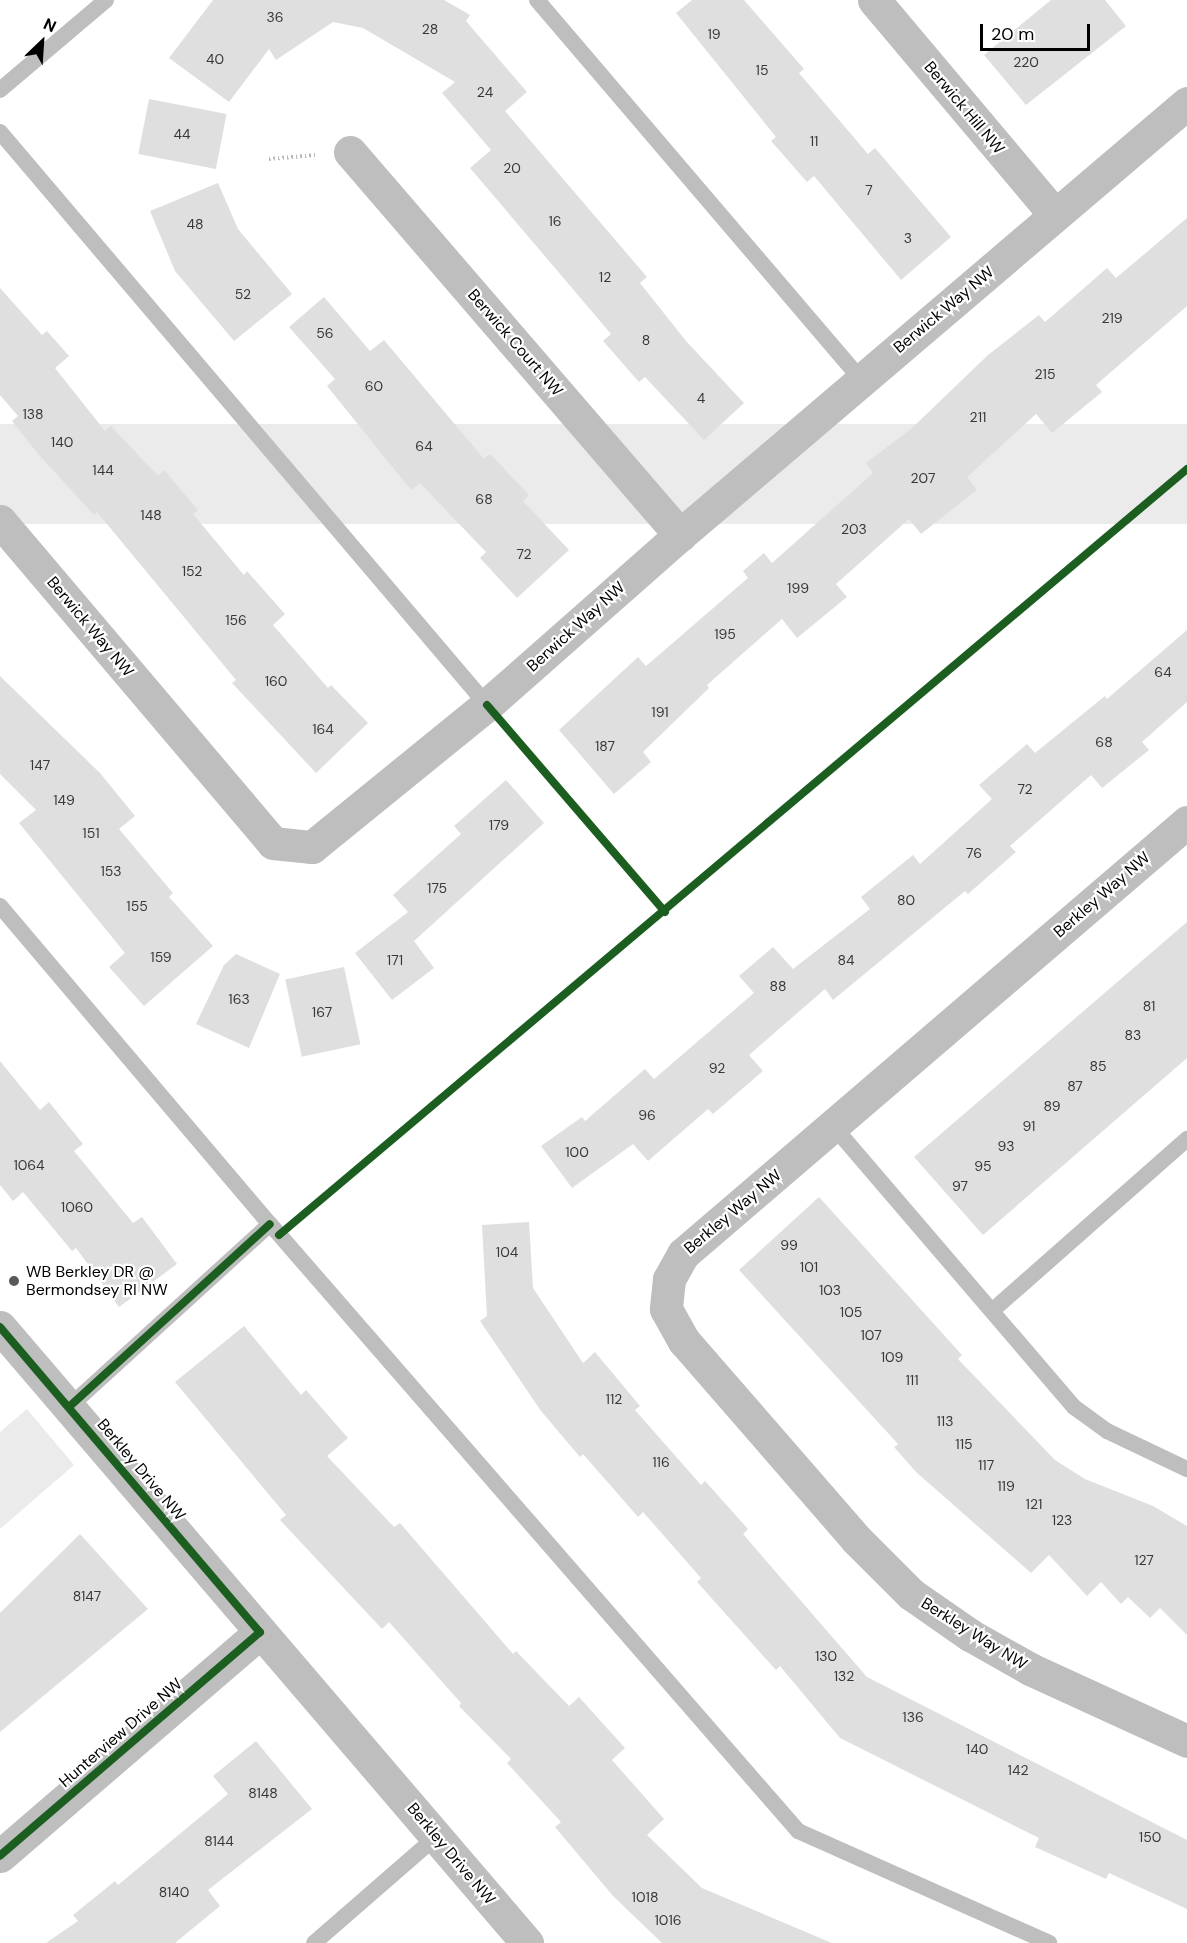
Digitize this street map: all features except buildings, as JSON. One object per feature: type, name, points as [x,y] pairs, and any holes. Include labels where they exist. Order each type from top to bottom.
[{"type":"street","name":"Berwick Hill NW","points":[[886,4],[1055,215]]},
{"type":"street","name":"Berwick Way NW","points":[[0,521],[273,843],[312,847],[487,705],[680,535],[1187,103]]},
{"type":"street","name":"Berwick Court NW","points":[[350,152],[680,535]]},
{"type":"street","name":"Berkley Way NW","points":[[1187,822],[834,1127],[683,1254],[669,1279],[666,1309],[684,1341],[856,1539],[911,1594],[970,1635],[1030,1669],[1187,1741]]},
{"type":"street","name":"Berkley Drive NW","points":[[0,1327],[527,1943]]},
{"type":"street","name":"Hunterview Drive NW","points":[[0,1856],[260,1632]]},
{"type":"lane","points":[[0,90],[106,0]]},
{"type":"lane","points":[[537,0],[861,380]]},
{"type":"lane","points":[[0,132],[487,705]]},
{"type":"lane","points":[[0,906],[270,1224],[798,1831],[1049,1943]]},
{"type":"lane","points":[[834,1127],[1074,1407],[1107,1431],[1187,1469]]},
{"type":"lane","points":[[993,1310],[1187,1139]]},
{"type":"lane","points":[[70,1407],[270,1224]]},
{"type":"lane","points":[[314,1943],[437,1836]]},
{"type":"path","points":[[268,159],[350,152]]},
{"type":"shaded area","points":[[0,424],[1187,424],[1187,524],[0,524]]},
{"type":"shaded area","points":[[27,1409],[74,1465],[0,1529],[0,1432]]},
{"type":"cycle path","points":[[279,1235],[1187,469]]},
{"type":"cycle path","points":[[487,705],[665,912]]},
{"type":"cycle path","points":[[70,1406],[270,1224]]},
{"type":"cycle path","points":[[0,1327],[260,1632],[0,1856]]},
{"type":"place","name":"WB Berkley DR @ Bermondsey RI NW","points":[[14,1281]]}]
